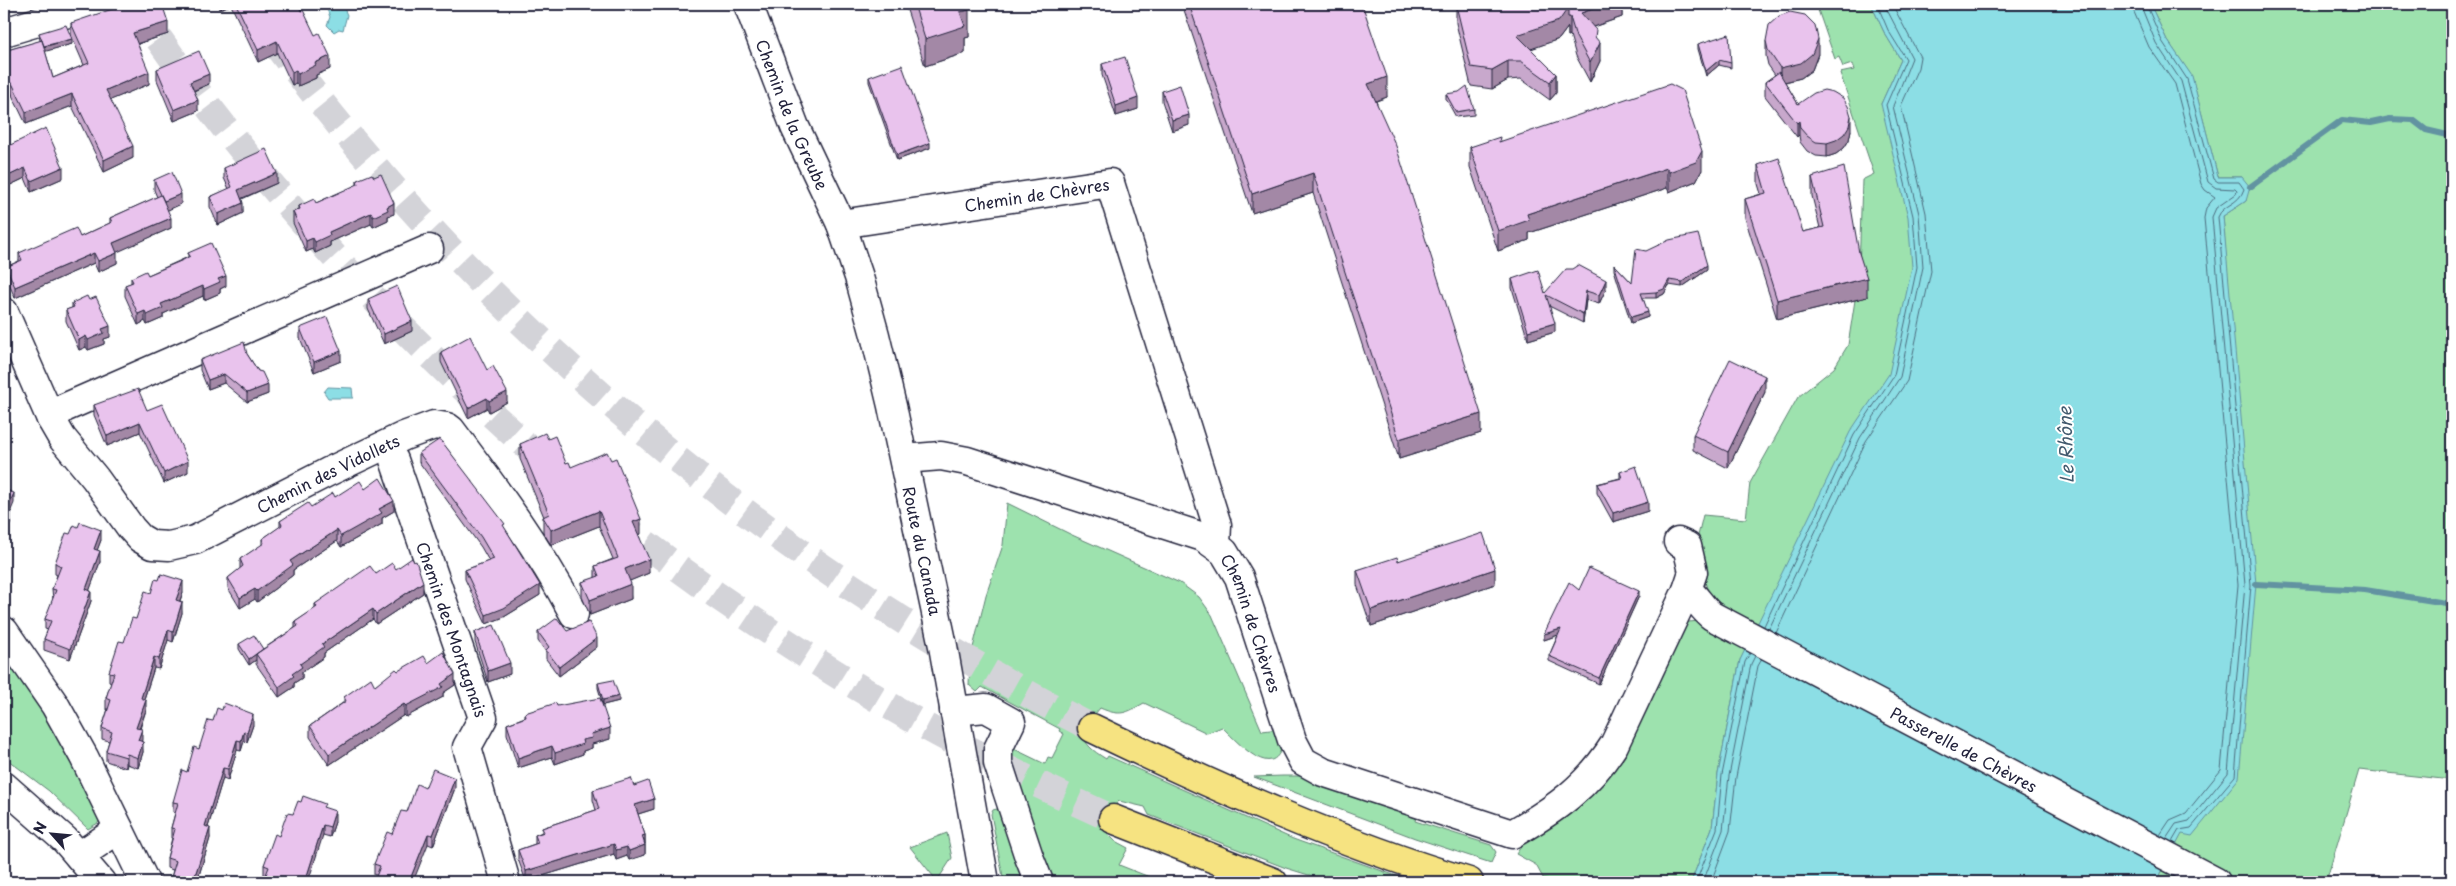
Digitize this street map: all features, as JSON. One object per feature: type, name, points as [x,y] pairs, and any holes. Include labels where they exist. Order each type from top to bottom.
[{"type":"highway","points":[[1092,728],[1184,772],[1281,813],[1389,855],[1467,882]]},
{"type":"highway","points":[[1113,819],[1273,882]]},
{"type":"street","points":[[4,32],[98,4]]},
{"type":"street","name":"Chemin de la Greube","points":[[748,4],[795,127],[841,224]]},
{"type":"street","name":"Chemin de Chèvres","points":[[841,224],[1110,183],[1218,526],[1216,545],[1227,556],[1239,577],[1292,740],[1304,760],[1323,772],[1512,834],[1564,802],[1591,777],[1614,745],[1687,590],[1693,572],[1687,546],[1678,542]]},
{"type":"street","name":"Route du Canada","points":[[841,224],[876,335],[904,459],[943,646],[986,882]]},
{"type":"street","points":[[51,419],[64,408],[429,249]]},
{"type":"street","name":"Chemin des Vidollets","points":[[4,312],[51,419],[62,438],[96,478],[140,538],[152,545],[169,546],[188,542],[208,534],[328,472],[404,436],[434,425],[447,426],[522,525],[546,563],[574,614]]},
{"type":"street","points":[[904,459],[940,456],[967,461],[1191,532],[1216,545]]},
{"type":"street","name":"Chemin des Montagnais","points":[[394,460],[483,718],[468,747],[506,882]]},
{"type":"street","name":"Passerelle de Chèvres","points":[[1687,590],[1709,614],[2216,882]]},
{"type":"street","points":[[4,631],[55,705],[84,757],[145,882]]},
{"type":"street","points":[[954,711],[986,708],[1011,722],[998,750],[998,763],[1039,882]]},
{"type":"street","points":[[4,786],[44,820],[102,882]]},
{"type":"street","points":[[79,856],[119,828]]},
{"type":"green space","points":[[1814,4],[1871,4],[1884,32],[1901,60],[1881,104],[1914,181],[1915,368],[1740,660],[1718,774],[1712,828],[1691,882],[1557,882],[1543,878],[1536,865],[1516,854],[1525,841],[1583,798],[1677,623],[1711,620],[1713,608],[1705,582],[1706,563],[1696,544],[1703,515],[1746,519],[1750,483],[1798,397],[1834,368],[1848,345],[1855,300],[1867,297],[1859,272],[1862,180],[1874,174],[1840,73],[1854,70],[1852,64],[1843,67],[1839,57],[1835,59],[1817,7]]},
{"type":"green space","points":[[2150,4],[2452,4],[2452,780],[2359,770],[2326,882],[2167,882],[2160,875],[2182,833],[2185,833],[2229,297],[2223,216],[2246,201],[2242,177],[2218,177],[2192,77],[2166,38]]},
{"type":"green space","points":[[1007,503],[1072,535],[1180,583],[1199,597],[1212,615],[1262,731],[1279,729],[1282,747],[1277,757],[1270,760],[1262,759],[1244,748],[1222,727],[1207,733],[1144,703],[1123,713],[1100,708],[1085,730],[1084,736],[1090,747],[1106,759],[1108,756],[1293,839],[1413,882],[1331,882],[1286,868],[1149,815],[1145,807],[1119,801],[1109,812],[1103,829],[1115,841],[1128,848],[1119,865],[1162,882],[1050,882],[1008,766],[1008,746],[1045,764],[1048,757],[1052,758],[1064,734],[1059,731],[1060,729],[982,687],[977,692],[969,685],[970,660],[986,595],[1003,545]]},
{"type":"green space","points":[[4,644],[25,676],[103,820],[88,829],[49,791],[4,757]]},
{"type":"green space","points":[[1304,776],[1418,810],[1415,821],[1491,845],[1496,852],[1491,863],[1415,838],[1254,777]]},
{"type":"green space","points":[[993,810],[1001,811],[1006,833],[1026,882],[1004,882],[991,814]]},
{"type":"green space","points":[[947,833],[952,858],[937,881],[910,847]]},
{"type":"water","points":[[325,4],[342,4],[347,15],[343,30],[339,29],[334,32],[327,25],[330,17]]},
{"type":"water","name":"Le Rhône","points":[[1871,4],[2150,4],[2166,38],[2192,76],[2218,177],[2242,177],[2250,187],[2246,201],[2223,216],[2256,584],[2239,778],[2192,836],[2182,834],[2160,875],[2167,882],[1691,882],[1712,828],[1718,774],[1740,660],[1850,432],[1889,374],[1912,267],[1908,217],[1881,104],[1901,60],[1884,32]]},
{"type":"water","points":[[328,387],[352,388],[353,398],[328,398],[324,392]]},
{"type":"building","points":[[127,4],[162,4],[168,22],[133,33],[149,72],[106,90],[133,146],[104,160],[72,94],[26,112],[12,83],[4,85],[4,51],[42,40],[53,78],[89,63],[71,23]]},
{"type":"building","points":[[236,4],[298,4],[315,35],[319,33],[330,56],[298,74],[296,70],[292,72],[277,41],[258,50]]},
{"type":"building","points":[[914,4],[967,4],[969,10],[960,12],[965,26],[925,39]]},
{"type":"building","points":[[1189,4],[1362,4],[1387,77],[1368,84],[1396,146],[1481,414],[1399,439],[1313,173],[1252,194]]},
{"type":"building","points":[[1607,4],[1581,13],[1596,30],[1595,37],[1600,43],[1590,63],[1576,37],[1570,17],[1568,17],[1568,8],[1559,21],[1517,35],[1556,74],[1550,82],[1521,61],[1508,61],[1492,70],[1471,67],[1456,5]]},
{"type":"building","points":[[1790,12],[1805,15],[1815,25],[1818,39],[1812,54],[1801,63],[1780,68],[1768,50],[1766,41],[1769,25],[1779,16]]},
{"type":"building","points":[[66,25],[72,39],[44,46],[39,33]]},
{"type":"building","points":[[1729,34],[1731,63],[1719,60],[1706,71],[1698,44]]},
{"type":"building","points":[[199,51],[209,74],[190,82],[198,100],[174,110],[157,69]]},
{"type":"building","points":[[1125,57],[1138,98],[1116,106],[1102,64]]},
{"type":"building","points":[[902,65],[930,143],[897,155],[869,77]]},
{"type":"building","points":[[1779,72],[1798,104],[1814,93],[1824,90],[1833,92],[1843,98],[1851,116],[1849,126],[1844,134],[1836,140],[1827,143],[1816,142],[1807,136],[1800,128],[1799,121],[1797,123],[1765,82]]},
{"type":"building","points":[[1670,84],[1682,90],[1702,151],[1696,162],[1669,172],[1667,168],[1527,214],[1529,220],[1498,231],[1470,147],[1500,137],[1499,142]]},
{"type":"building","points":[[1180,85],[1189,115],[1172,120],[1162,91]]},
{"type":"building","points":[[1467,86],[1474,109],[1456,112],[1446,94],[1459,92]]},
{"type":"building","points":[[46,128],[63,167],[31,181],[25,168],[4,178],[4,148]]},
{"type":"building","points":[[266,149],[277,173],[238,190],[243,203],[218,214],[210,197],[232,187],[224,168]]},
{"type":"building","points":[[1779,158],[1803,232],[1824,227],[1812,177],[1844,167],[1859,253],[1867,278],[1777,300],[1745,199],[1766,193],[1758,165]]},
{"type":"building","points":[[172,172],[181,194],[164,201],[154,180]]},
{"type":"building","points":[[372,174],[374,177],[381,174],[394,203],[387,207],[388,210],[373,217],[371,213],[329,232],[330,235],[315,242],[313,238],[306,241],[293,212],[300,209],[299,206],[314,199],[316,203],[358,184],[357,180]]},
{"type":"building","points":[[161,195],[171,218],[113,243],[117,253],[98,261],[94,253],[15,287],[6,267],[22,260],[19,253],[76,228],[80,237],[112,222],[110,218]]},
{"type":"building","points":[[1698,234],[1707,265],[1682,282],[1669,280],[1664,289],[1656,292],[1641,293],[1648,312],[1631,317],[1614,264],[1632,283],[1636,249],[1646,251],[1669,240]]},
{"type":"building","points":[[211,243],[226,276],[218,279],[220,282],[204,289],[203,286],[161,304],[163,308],[147,315],[145,311],[138,314],[125,285],[133,282],[131,278],[146,271],[148,275],[183,260],[190,256],[188,253]]},
{"type":"building","points":[[1578,265],[1606,280],[1599,295],[1586,291],[1583,314],[1546,295],[1555,323],[1528,331],[1512,279],[1538,270],[1545,293],[1566,269],[1572,269]]},
{"type":"building","points":[[397,286],[412,321],[384,334],[368,299]]},
{"type":"building","points":[[87,296],[89,300],[96,297],[110,326],[102,329],[104,333],[88,340],[86,336],[79,340],[66,310],[74,307],[72,303]]},
{"type":"building","points":[[327,317],[341,351],[314,362],[300,328]]},
{"type":"building","points":[[470,336],[487,370],[493,366],[507,392],[489,401],[487,398],[468,408],[441,352]]},
{"type":"building","points":[[244,342],[247,354],[258,371],[262,372],[268,385],[247,393],[224,374],[208,380],[200,360]]},
{"type":"building","points":[[1730,359],[1765,376],[1728,452],[1693,435]]},
{"type":"building","points":[[138,389],[147,410],[162,404],[188,461],[164,473],[140,422],[107,436],[94,405]]},
{"type":"building","points":[[545,433],[548,439],[555,436],[566,463],[569,462],[571,467],[607,452],[611,460],[616,458],[641,519],[633,522],[649,559],[625,569],[631,584],[590,600],[582,582],[599,576],[595,566],[618,558],[599,511],[551,530],[543,517],[549,514],[520,444]]},
{"type":"building","points":[[440,439],[505,524],[503,525],[540,585],[504,608],[486,615],[465,570],[494,559],[481,537],[419,453]]},
{"type":"building","points":[[1636,466],[1648,502],[1613,513],[1597,484],[1622,478],[1620,472]]},
{"type":"building","points":[[380,478],[394,501],[379,509],[382,513],[341,536],[337,530],[290,561],[293,565],[257,591],[255,589],[240,598],[228,578],[243,566],[240,559],[264,543],[262,539],[282,525],[280,521],[308,503],[311,507],[333,493],[335,497],[360,481],[365,489]]},
{"type":"building","points":[[4,489],[14,493],[7,509],[11,511],[4,529]]},
{"type":"building","points":[[80,522],[101,530],[94,549],[100,551],[86,589],[91,591],[70,649],[44,639],[51,621],[45,619],[56,590],[52,589],[61,566],[55,563],[66,533],[70,534],[74,525],[78,527]]},
{"type":"building","points":[[1483,533],[1495,569],[1371,610],[1357,570],[1397,557],[1398,561]]},
{"type":"building","points":[[412,558],[414,562],[416,561],[423,582],[376,614],[373,609],[322,644],[324,647],[300,664],[302,667],[292,674],[294,676],[279,687],[256,654],[298,626],[295,622],[317,607],[315,604],[370,566],[376,574],[392,563],[396,569]]},
{"type":"building","points":[[1589,568],[1639,591],[1599,678],[1549,656],[1561,629],[1544,634],[1569,582],[1579,590]]},
{"type":"building","points":[[161,574],[183,581],[176,600],[182,602],[173,632],[168,630],[159,659],[154,657],[141,698],[146,700],[136,728],[142,729],[138,740],[143,742],[138,758],[127,754],[126,757],[106,751],[112,732],[102,728],[111,700],[106,698],[114,673],[109,672],[119,641],[124,642],[132,618],[136,619],[145,591],[151,593],[155,579],[159,580]]},
{"type":"building","points":[[557,618],[567,631],[589,622],[597,638],[559,667],[546,650],[549,647],[538,632]]},
{"type":"building","points":[[494,625],[510,663],[488,671],[475,632]]},
{"type":"building","points":[[254,635],[263,649],[249,659],[239,644]]},
{"type":"building","points":[[443,652],[455,674],[441,684],[443,687],[406,706],[404,704],[329,754],[310,726],[346,701],[344,697],[371,678],[375,686],[396,669],[398,671],[424,656],[428,663]]},
{"type":"building","points":[[613,680],[619,696],[603,700],[598,683]]},
{"type":"building","points":[[600,698],[610,728],[591,734],[592,738],[582,740],[583,744],[555,753],[552,746],[518,758],[507,724],[526,717],[525,713],[556,703],[557,706]]},
{"type":"building","points":[[224,703],[253,714],[247,732],[244,731],[241,741],[237,740],[228,769],[223,768],[205,826],[210,828],[193,882],[170,881],[176,861],[167,858],[175,829],[171,828],[178,803],[173,802],[182,770],[187,772],[194,747],[199,749],[208,720],[213,721],[217,708],[222,710]]},
{"type":"building","points":[[433,769],[455,778],[433,835],[428,834],[409,882],[374,882],[380,866],[374,864],[387,832],[392,834],[401,811],[407,812],[417,784],[425,788]]},
{"type":"building","points":[[631,778],[634,786],[648,781],[654,799],[635,805],[645,835],[642,836],[645,845],[629,851],[627,847],[616,850],[614,844],[526,871],[518,850],[538,843],[535,835],[544,832],[542,828],[599,809],[593,790]]},
{"type":"building","points":[[303,796],[325,804],[323,807],[335,811],[330,827],[323,825],[305,882],[263,882],[269,867],[264,865],[275,834],[279,836],[287,813],[293,814],[298,801],[301,802]]},
{"type":"waterway","points":[[2250,187],[2342,120],[2371,123],[2390,119],[2413,120],[2426,130],[2452,136]]},
{"type":"waterway","points":[[2256,584],[2365,590],[2452,604]]},
{"type":"tunnel","points":[[135,4],[180,68],[276,191],[381,306],[492,415],[550,467]]},
{"type":"tunnel","points":[[246,4],[333,117],[425,223],[523,323],[626,417],[734,504],[848,585],[968,660],[1092,728]]},
{"type":"tunnel","points":[[612,518],[719,597],[793,647],[869,694],[983,757],[1113,819]]}]
